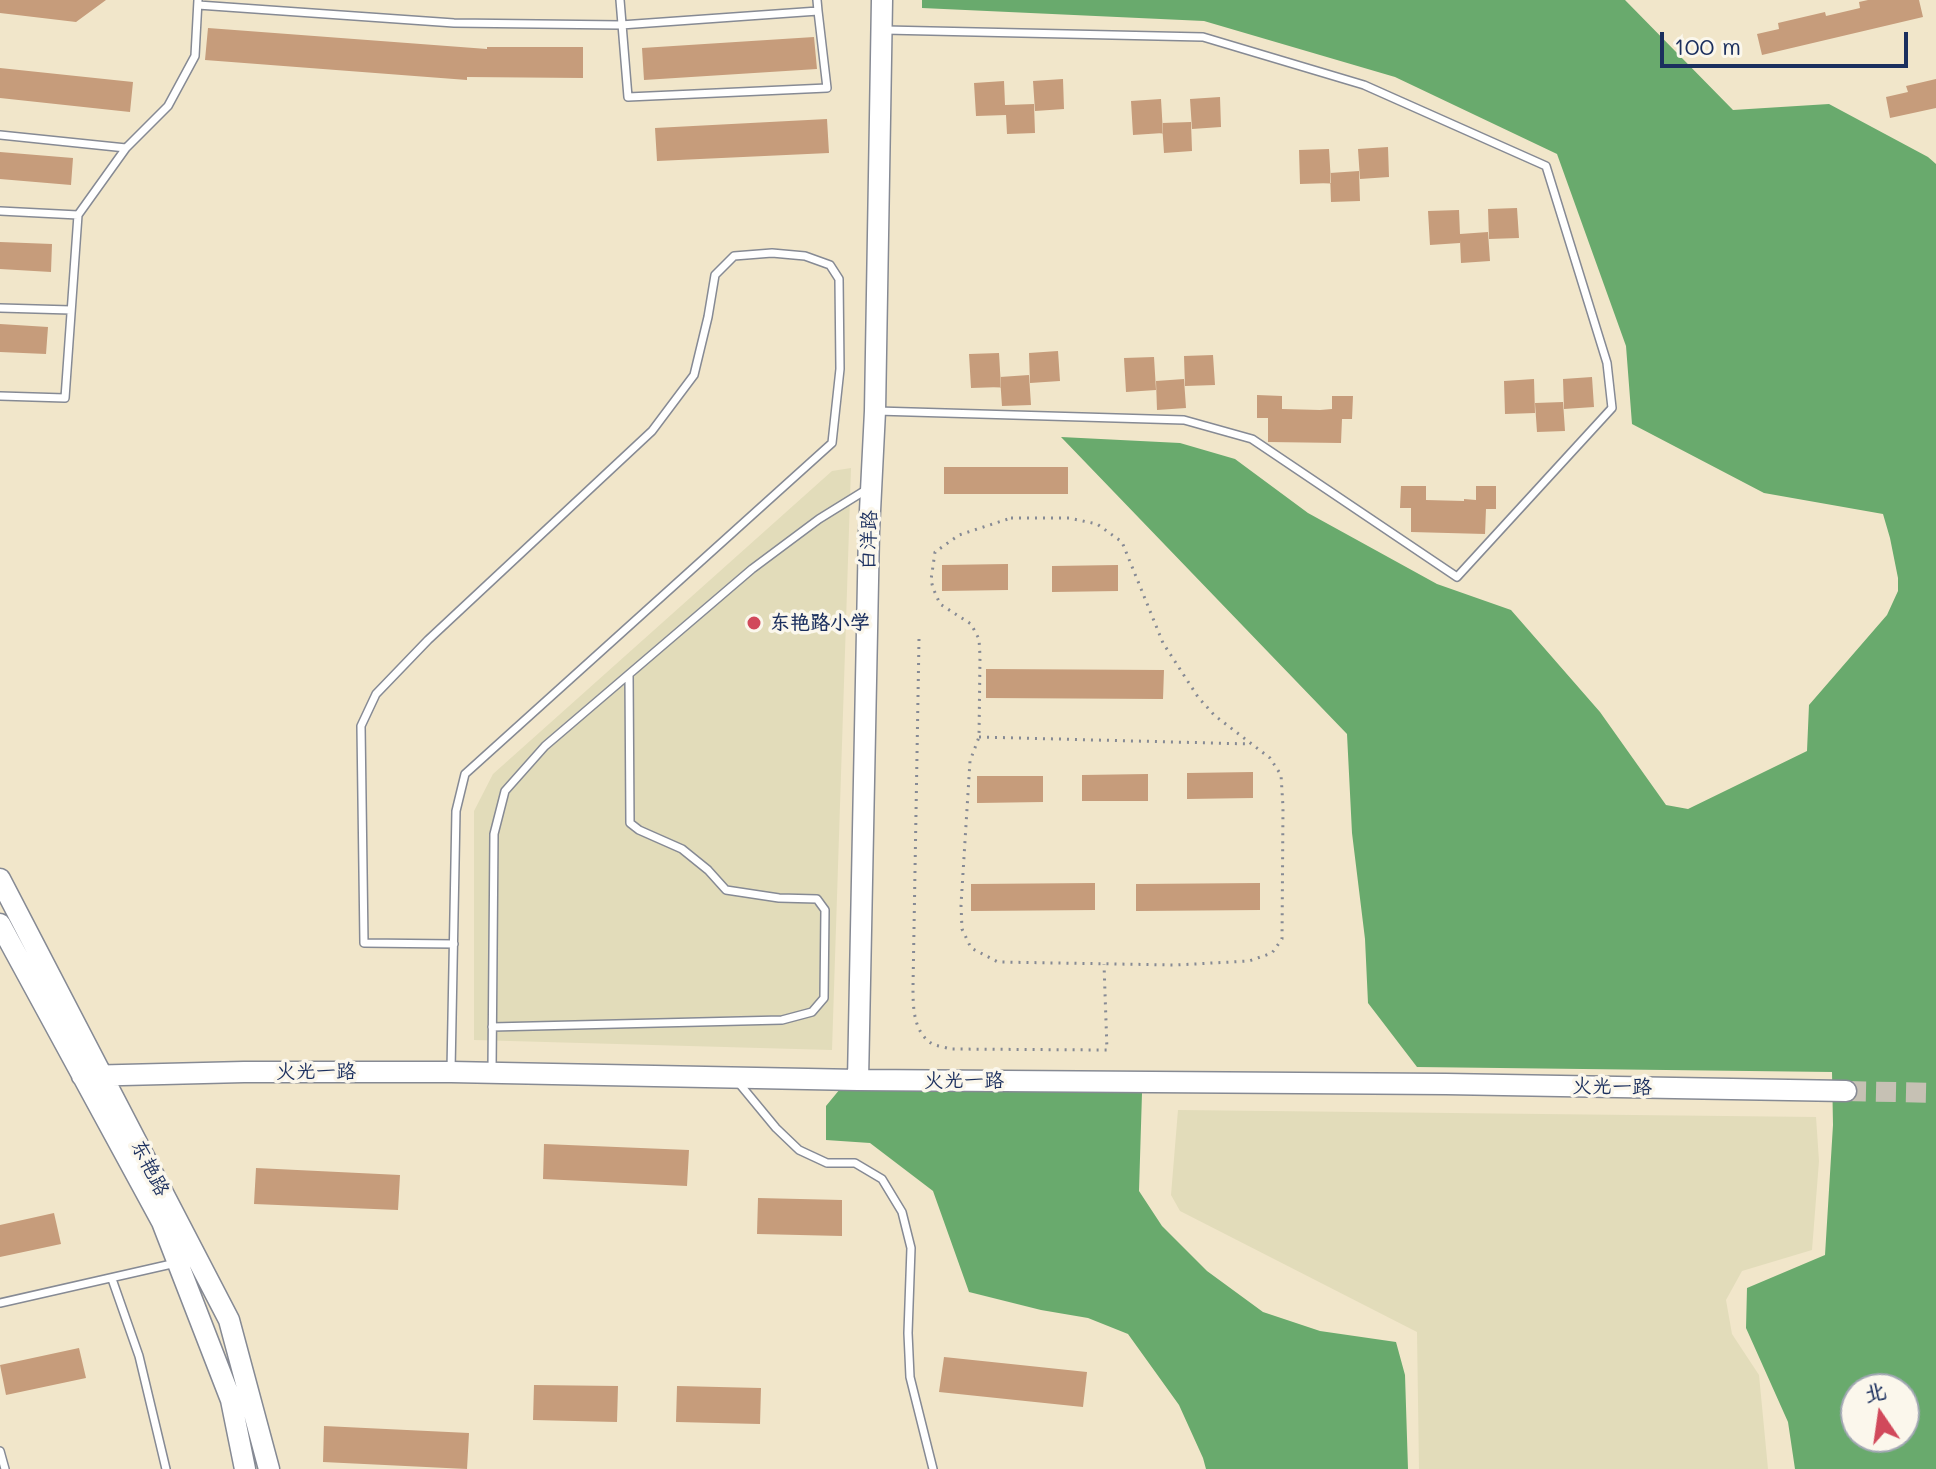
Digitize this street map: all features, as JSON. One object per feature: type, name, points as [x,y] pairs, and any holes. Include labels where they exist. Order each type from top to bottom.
[{"type":"street","name":"白洋路","points":[[858,1080],[882,0]]},
{"type":"street","name":"东艳路","points":[[0,879],[162,1222],[231,1400],[245,1469]]},
{"type":"street","name":"东艳路","points":[[0,924],[92,1076],[229,1320],[269,1469]]},
{"type":"street","name":"火光一路","points":[[92,1076],[451,1072],[858,1080],[1846,1091]]},
{"type":"lane","points":[[620,0],[628,97],[827,88],[817,0]]},
{"type":"lane","points":[[0,396],[65,398],[78,215],[126,148],[168,106],[195,56],[198,2],[454,23],[621,25],[818,11]]},
{"type":"lane","points":[[875,411],[1184,420],[1252,439],[1457,577],[1612,408],[1607,363],[1546,166],[1364,85],[1203,37],[883,30]]},
{"type":"lane","points":[[0,135],[126,148]]},
{"type":"lane","points":[[0,211],[78,215]]},
{"type":"lane","points":[[451,1072],[454,944],[456,811],[465,774],[832,443],[840,369],[841,321],[839,279],[830,265],[805,256],[772,253],[734,256],[715,275],[694,375],[652,431],[428,640],[376,694],[361,726],[364,943],[454,944]]},
{"type":"lane","points":[[0,308],[71,310]]},
{"type":"lane","points":[[492,1073],[494,834],[505,791],[545,746],[752,569],[819,519],[871,486]]},
{"type":"lane","points":[[492,1027],[782,1020],[812,1012],[824,998],[825,910],[817,899],[779,898],[726,890],[682,849],[630,823],[629,675]]},
{"type":"lane","points":[[735,1078],[776,1128],[799,1150],[827,1163],[855,1163],[882,1179],[902,1212],[911,1248],[910,1377],[933,1469]]},
{"type":"lane","points":[[0,1303],[178,1263]]},
{"type":"lane","points":[[112,1279],[139,1356],[166,1469]]},
{"type":"lane","points":[[0,1451],[5,1469]]},
{"type":"path","points":[[1011,518],[1069,518],[1097,524],[1122,542],[1163,643],[1198,697],[1214,715],[1270,758],[1281,775],[1282,939],[1272,953],[1249,961],[1176,965],[1104,964],[998,962],[971,948],[962,929],[969,772],[979,737],[979,639],[971,624],[940,604],[931,580],[935,552],[959,535],[1011,518]]},
{"type":"path","points":[[919,639],[913,987],[913,1010],[918,1027],[930,1043],[950,1049],[1107,1050],[1104,964]]},
{"type":"path","points":[[979,737],[1251,744]]},
{"type":"shaded area","name":"东艳路小学","points":[[851,468],[832,1050],[474,1040],[474,811],[493,774],[832,471]]},
{"type":"shaded area","points":[[1178,1110],[1816,1117],[1819,1161],[1812,1250],[1742,1271],[1726,1300],[1732,1334],[1759,1375],[1768,1469],[1419,1469],[1417,1332],[1180,1211],[1171,1195]]},
{"type":"green space","points":[[922,0],[1625,0],[1733,110],[1829,104],[1936,164],[1936,1469],[1795,1469],[1788,1422],[1746,1328],[1747,1288],[1825,1255],[1833,1125],[1832,1072],[1417,1067],[1368,1003],[1365,939],[1352,833],[1347,734],[1061,437],[1180,443],[1235,459],[1308,513],[1437,584],[1511,610],[1600,712],[1666,805],[1688,809],[1807,751],[1809,705],[1887,615],[1898,591],[1898,578],[1883,514],[1764,493],[1632,424],[1626,346],[1557,154],[1395,77],[1204,21],[922,8]]},
{"type":"green space","points":[[840,1089],[1142,1093],[1139,1191],[1162,1226],[1207,1271],[1263,1312],[1320,1331],[1396,1342],[1405,1375],[1408,1469],[1206,1469],[1179,1405],[1128,1334],[1088,1318],[969,1292],[933,1191],[870,1143],[826,1140],[826,1106]]},
{"type":"building","points":[[0,0],[106,0],[76,22],[0,13]]},
{"type":"building","points":[[1919,0],[1923,17],[1762,55],[1757,34],[1779,29],[1778,23],[1860,8],[1859,2]]},
{"type":"building","points":[[208,28],[487,49],[583,47],[583,78],[467,77],[467,80],[205,60]]},
{"type":"building","points":[[814,37],[817,69],[644,80],[642,48]]},
{"type":"building","points":[[0,68],[133,82],[130,112],[0,98]]},
{"type":"building","points":[[1063,79],[1064,109],[1035,111],[1033,81]]},
{"type":"building","points":[[1936,79],[1936,108],[1890,118],[1886,97],[1908,92],[1906,86]]},
{"type":"building","points":[[1004,81],[1005,105],[1034,104],[1035,133],[1007,134],[1006,115],[976,116],[974,83]]},
{"type":"building","points":[[1220,97],[1221,127],[1192,129],[1190,99]]},
{"type":"building","points":[[1161,99],[1163,133],[1133,135],[1131,101]]},
{"type":"building","points":[[827,119],[829,153],[657,161],[655,128]]},
{"type":"building","points":[[1191,122],[1192,151],[1164,153],[1162,123]]},
{"type":"building","points":[[1388,147],[1389,177],[1360,179],[1358,149]]},
{"type":"building","points":[[1329,149],[1331,183],[1300,184],[1299,150]]},
{"type":"building","points":[[0,152],[73,158],[71,185],[0,179]]},
{"type":"building","points":[[1359,171],[1360,201],[1331,202],[1330,173]]},
{"type":"building","points":[[1517,208],[1519,238],[1489,239],[1488,209]]},
{"type":"building","points":[[1459,210],[1460,234],[1488,232],[1490,261],[1461,263],[1460,240],[1460,243],[1430,245],[1428,211]]},
{"type":"building","points":[[0,242],[52,244],[51,272],[0,269]]},
{"type":"building","points":[[0,324],[48,327],[46,354],[0,352]]},
{"type":"building","points":[[1058,351],[1060,381],[1030,383],[1029,353]]},
{"type":"building","points":[[999,353],[1001,387],[971,388],[969,354]]},
{"type":"building","points":[[1213,355],[1215,385],[1185,386],[1184,356]]},
{"type":"building","points":[[1154,357],[1156,390],[1126,392],[1124,358]]},
{"type":"building","points":[[1029,375],[1031,405],[1002,406],[1000,377]]},
{"type":"building","points":[[1592,377],[1594,407],[1564,409],[1563,379]]},
{"type":"building","points":[[1184,379],[1186,408],[1157,410],[1156,381]]},
{"type":"building","points":[[1534,379],[1535,413],[1505,414],[1504,381]]},
{"type":"building","points":[[1257,395],[1282,396],[1282,409],[1320,410],[1332,409],[1332,396],[1353,396],[1352,419],[1342,419],[1341,443],[1268,442],[1268,418],[1257,418]]},
{"type":"building","points":[[1563,402],[1565,431],[1537,432],[1535,403]]},
{"type":"building","points":[[944,467],[1068,467],[1068,494],[944,494]]},
{"type":"building","points":[[1401,486],[1426,486],[1426,500],[1464,501],[1476,500],[1476,486],[1496,486],[1496,509],[1486,509],[1485,534],[1411,532],[1411,508],[1400,508]]},
{"type":"building","points":[[1008,564],[1008,590],[942,591],[942,565]]},
{"type":"building","points":[[1118,565],[1118,591],[1052,592],[1052,566]]},
{"type":"building","points":[[986,669],[1164,670],[1163,699],[986,698]]},
{"type":"building","points":[[1253,772],[1253,798],[1187,799],[1187,773]]},
{"type":"building","points":[[1148,774],[1148,801],[1082,801],[1082,775]]},
{"type":"building","points":[[977,776],[1043,776],[1043,802],[977,803]]},
{"type":"building","points":[[1095,883],[1095,910],[971,911],[971,884]]},
{"type":"building","points":[[1260,883],[1260,910],[1136,911],[1136,884]]},
{"type":"building","points":[[544,1144],[689,1150],[687,1186],[543,1179]]},
{"type":"building","points":[[256,1168],[400,1175],[398,1210],[254,1204]]},
{"type":"building","points":[[758,1198],[842,1200],[842,1236],[757,1234]]},
{"type":"building","points":[[54,1213],[61,1244],[0,1257],[0,1225]]},
{"type":"building","points":[[79,1348],[86,1378],[6,1395],[0,1365]]},
{"type":"building","points":[[944,1357],[1087,1372],[1083,1407],[939,1392]]},
{"type":"building","points":[[534,1385],[618,1386],[617,1422],[533,1420]]},
{"type":"building","points":[[677,1386],[761,1388],[760,1424],[676,1422]]},
{"type":"building","points":[[324,1426],[469,1433],[467,1469],[323,1462]]},
{"type":"tunnel","points":[[1846,1091],[1936,1093]]},
{"type":"place","name":"东艳路小学","points":[[754,623]]}]
